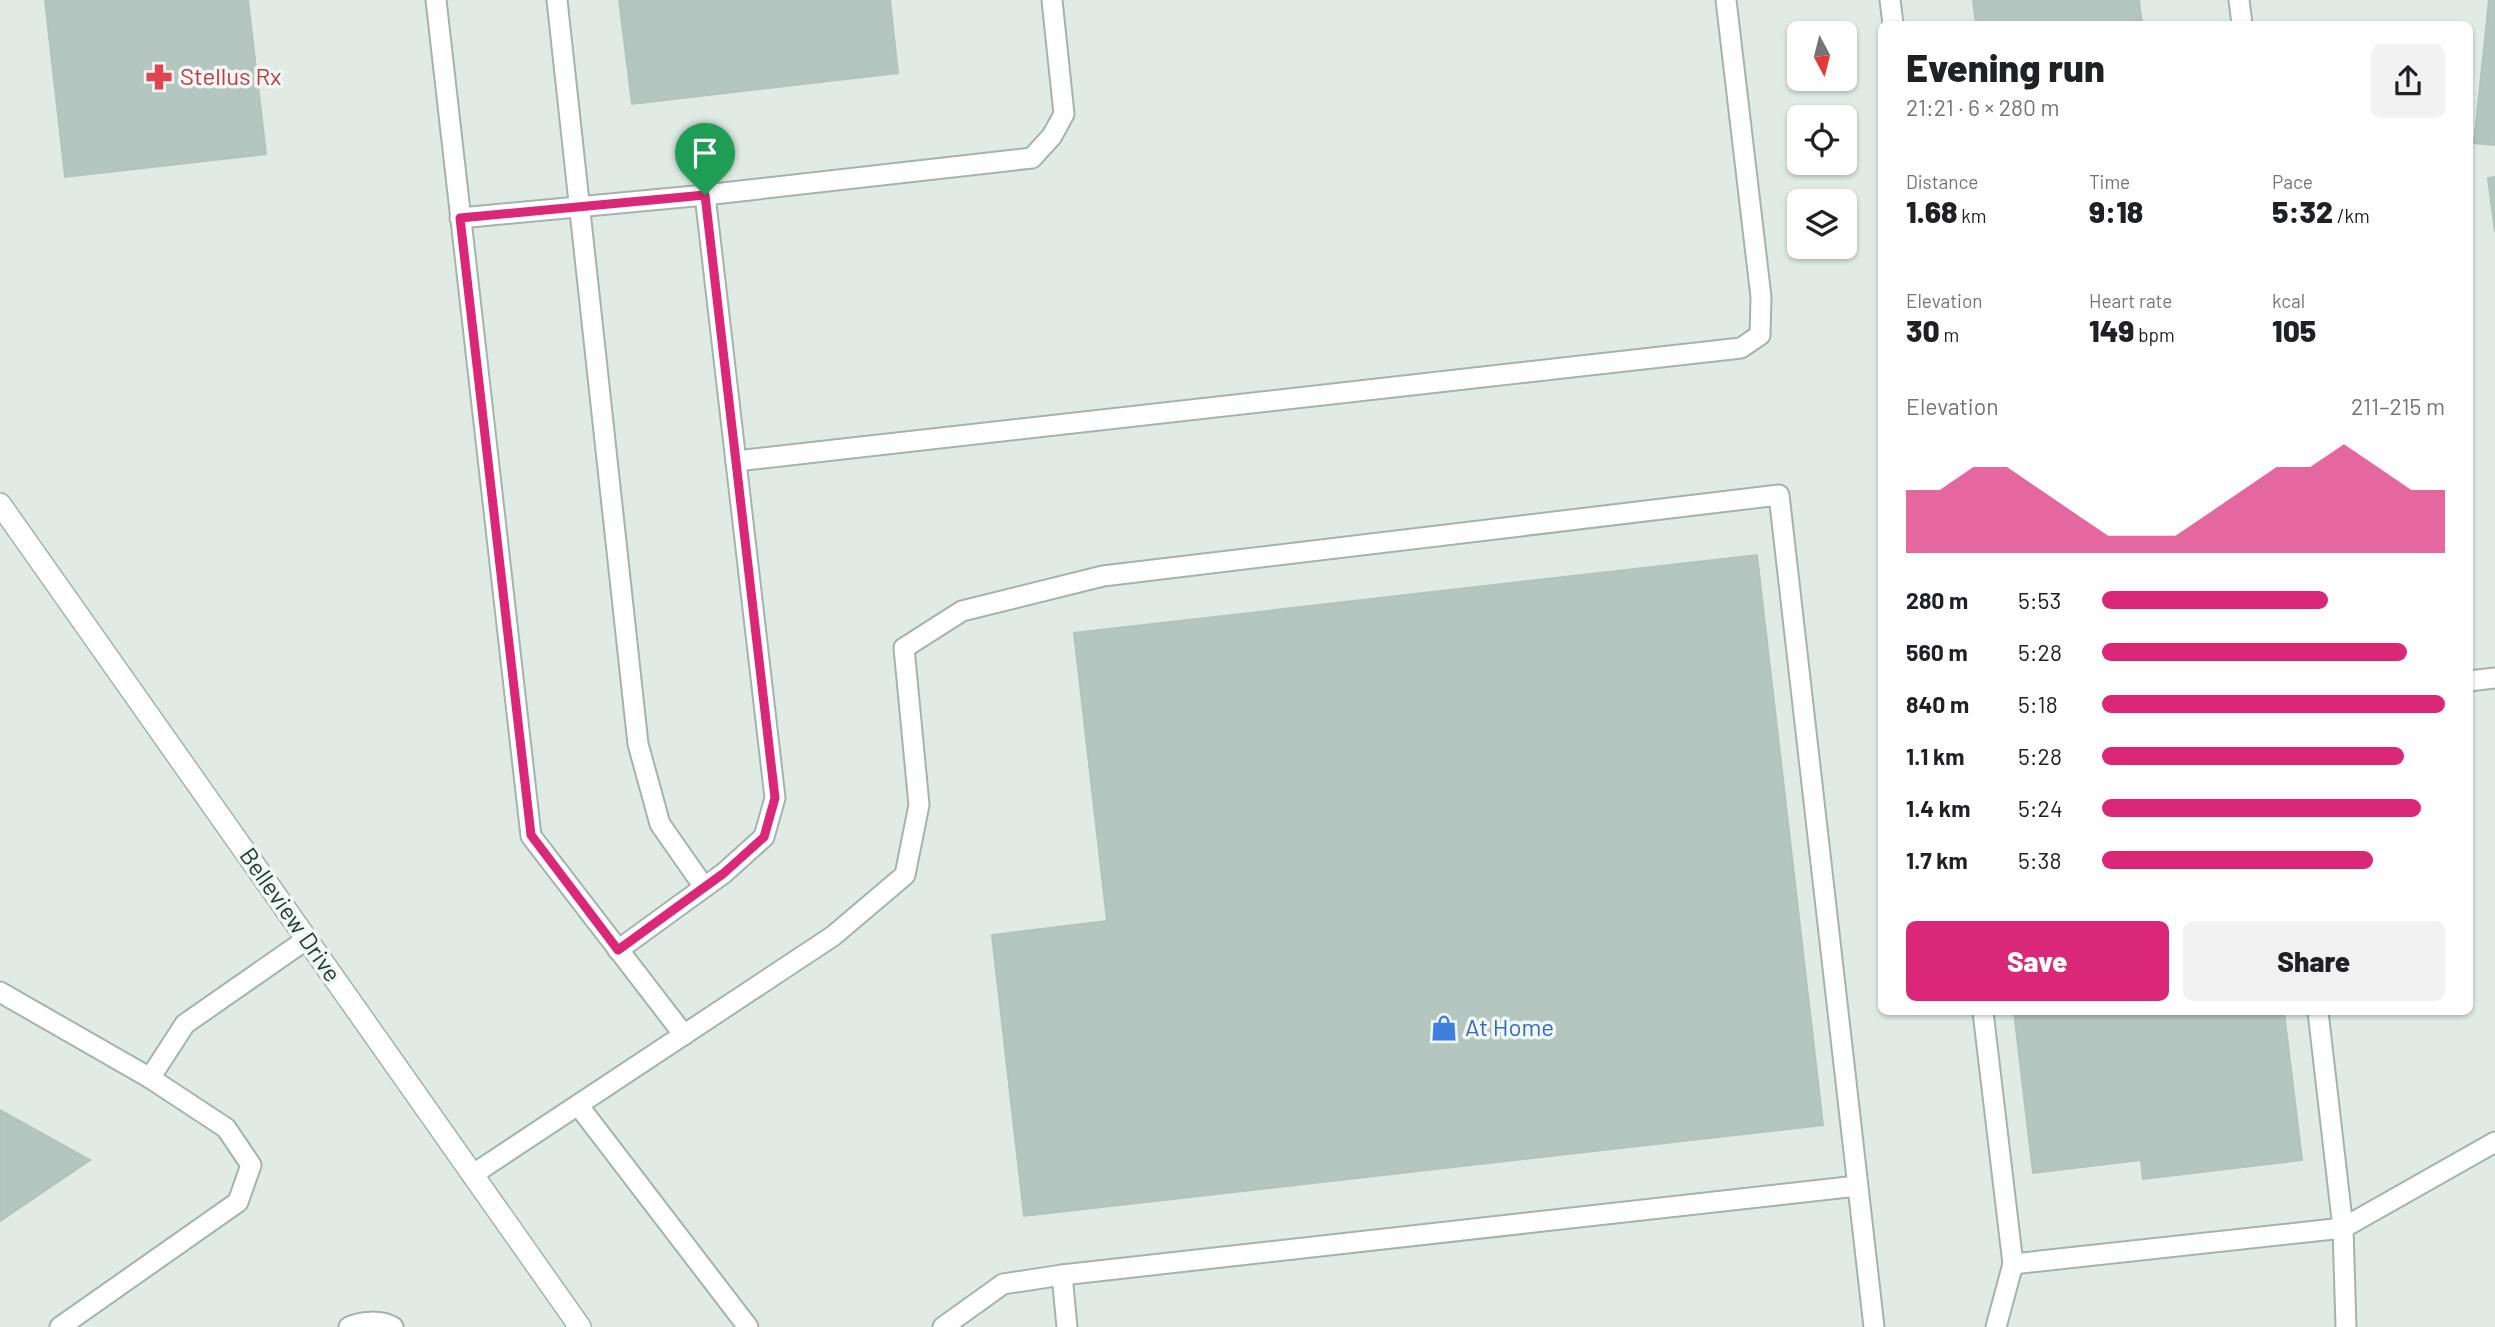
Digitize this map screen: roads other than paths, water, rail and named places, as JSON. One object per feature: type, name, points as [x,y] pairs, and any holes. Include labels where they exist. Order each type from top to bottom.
[{"type":"street","name":"Belleview Drive","points":[[0,504],[580,1327]]},
{"type":"lane","points":[[436,0],[531,835],[684,1035]]},
{"type":"lane","points":[[557,0],[638,744],[660,824],[704,887]]},
{"type":"lane","points":[[460,218],[705,195],[1032,158],[1052,136],[1064,114],[1052,0]]},
{"type":"lane","points":[[736,460],[1741,348],[1760,335],[1761,297],[1726,0]]},
{"type":"lane","points":[[1890,0],[1893,21]]},
{"type":"lane","points":[[2239,0],[2242,21]]},
{"type":"lane","points":[[618,950],[724,873],[764,837],[775,798],[705,195]]},
{"type":"lane","points":[[472,1175],[833,936],[905,875],[919,805],[904,648],[962,611],[1103,576],[1779,495],[1874,1327]]},
{"type":"lane","points":[[2473,681],[2495,678]]},
{"type":"lane","points":[[150,1078],[185,1024],[307,939]]},
{"type":"lane","points":[[0,992],[150,1078],[226,1128],[251,1165],[239,1202],[60,1327]]},
{"type":"lane","points":[[1983,1015],[2013,1264],[1996,1327]]},
{"type":"lane","points":[[2318,1015],[2343,1228],[2346,1327]]},
{"type":"lane","points":[[578,1105],[748,1327]]},
{"type":"lane","points":[[2013,1264],[2343,1228],[2495,1142]]},
{"type":"lane","points":[[943,1327],[1003,1284],[1062,1275],[1857,1186]]},
{"type":"lane","points":[[1062,1275],[1068,1327]]},
{"type":"lane","points":[[349,1327],[357,1323],[386,1323],[393,1327]]},
{"type":"place","name":"Stellus Rx","points":[[159,77]]},
{"type":"place","name":"At Home","points":[[1444,1028]]}]
